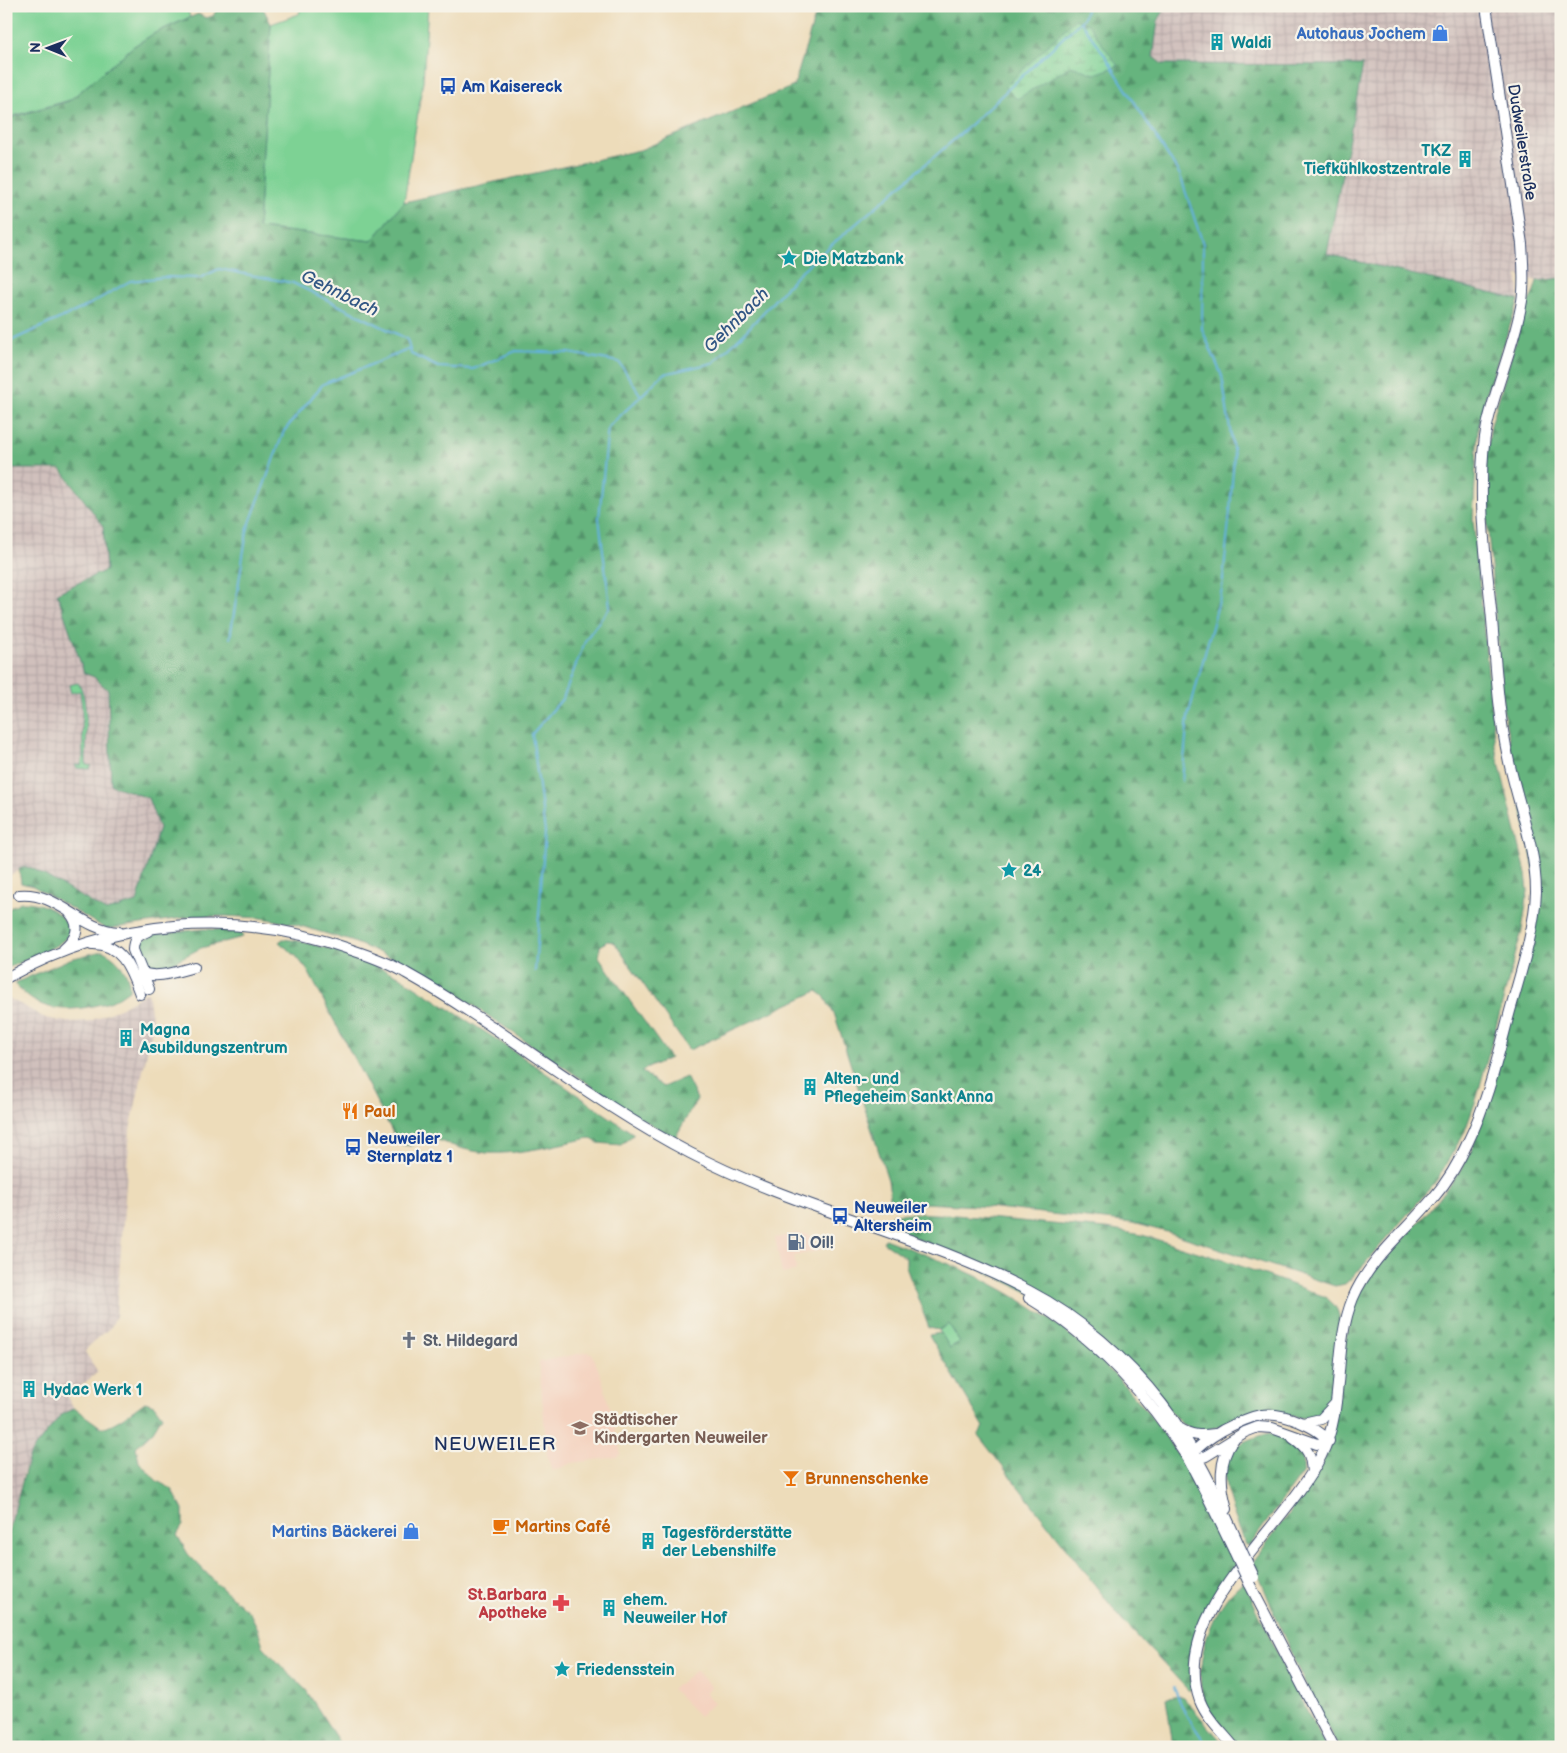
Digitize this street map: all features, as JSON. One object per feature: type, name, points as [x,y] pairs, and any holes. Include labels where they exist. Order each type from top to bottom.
[{"type":"main road","name":"Dudweilerstraße","points":[[1234,1747],[1206,1712],[1200,1700],[1195,1668],[1198,1642],[1209,1614],[1233,1578],[1312,1474],[1329,1441],[1336,1403],[1344,1331],[1352,1300],[1367,1273],[1384,1251],[1434,1197],[1463,1154],[1480,1114],[1489,1085],[1517,986],[1532,924],[1535,898],[1534,863],[1509,763],[1500,708],[1482,499],[1486,430],[1518,316],[1523,282],[1522,244],[1486,6]]},
{"type":"main road","points":[[18,894],[40,895],[100,929],[127,932]]},
{"type":"main road","points":[[57,954],[70,944],[76,937],[78,930],[76,921],[65,909]]},
{"type":"main road","points":[[6,978],[57,954],[127,932],[210,924],[263,928],[317,938],[405,972],[442,994],[615,1110],[693,1155],[775,1191],[921,1244],[978,1267],[1045,1300],[1091,1334],[1147,1386],[1178,1428],[1234,1532]]},
{"type":"main road","points":[[84,944],[105,945],[118,952],[145,992],[141,972],[134,956],[133,944],[138,936],[156,928]]},
{"type":"main road","points":[[141,972],[152,976],[194,967]]},
{"type":"main road","points":[[978,1267],[1048,1311],[1102,1354],[1134,1386],[1193,1457],[1297,1676],[1334,1747]]},
{"type":"main road","points":[[1302,1423],[1321,1419],[1336,1403]]},
{"type":"main road","points":[[1193,1457],[1216,1434],[1244,1419],[1263,1414],[1282,1415],[1302,1423],[1318,1430],[1329,1441]]},
{"type":"main road","points":[[1193,1457],[1206,1456],[1235,1438],[1258,1427],[1272,1428],[1317,1444],[1329,1441]]},
{"type":"main road","points":[[1178,1428],[1198,1436],[1216,1434]]},
{"type":"main road","points":[[1288,1434],[1308,1452],[1311,1459],[1312,1474]]},
{"type":"main road","points":[[1235,1438],[1225,1454],[1221,1469],[1225,1503],[1237,1548]]},
{"type":"shaded area","points":[[1166,6],[1561,6],[1561,278],[1537,281],[1518,275],[1519,300],[1327,254],[1363,65],[1162,64],[1153,57],[1158,21]]},
{"type":"shaded area","points":[[6,469],[61,470],[103,526],[106,570],[57,593],[94,677],[108,690],[111,785],[148,798],[159,828],[137,902],[106,911],[32,868],[25,867],[6,877]]},
{"type":"shaded area","points":[[148,992],[153,1025],[130,1130],[116,1316],[111,1327],[89,1346],[85,1352],[98,1372],[67,1397],[74,1408],[60,1416],[32,1451],[24,1471],[6,1542],[6,999],[9,998],[45,1018],[67,1022],[90,1021],[116,1010]]},
{"type":"shaded area","points":[[798,1233],[809,1234],[821,1250],[794,1256],[796,1271],[782,1274],[775,1238]]},
{"type":"shaded area","name":"Städtischer Kindergarten Neuweiler","points":[[587,1352],[592,1353],[602,1379],[620,1454],[617,1457],[572,1463],[553,1471],[547,1454],[539,1362]]},
{"type":"shaded area","points":[[696,1670],[711,1687],[706,1693],[714,1703],[699,1716],[672,1689]]},
{"type":"green space","points":[[6,6],[187,6],[190,17],[155,33],[134,46],[70,100],[6,118]]},
{"type":"green space","points":[[219,6],[262,6],[271,24],[258,228],[372,241],[404,202],[640,150],[794,86],[818,6],[1166,6],[1158,21],[1153,57],[1162,64],[1363,65],[1327,254],[1519,300],[1488,388],[1478,427],[1473,519],[1495,746],[1526,873],[1528,891],[1522,930],[1477,1097],[1465,1131],[1437,1180],[1356,1274],[1345,1284],[1335,1286],[1171,1233],[1132,1223],[978,1206],[924,1203],[890,1205],[888,1180],[835,1016],[824,996],[817,991],[689,1050],[614,942],[607,941],[600,946],[599,957],[670,1058],[641,1071],[663,1087],[686,1077],[697,1099],[675,1138],[633,1114],[440,983],[409,966],[351,941],[294,924],[261,918],[226,916],[189,917],[106,929],[33,886],[21,883],[19,869],[25,867],[32,868],[106,911],[137,902],[159,828],[148,798],[111,785],[108,690],[94,677],[84,673],[57,593],[106,570],[103,526],[61,469],[6,469],[6,119],[69,101],[134,46],[155,33],[198,14],[206,18],[213,16]]},
{"type":"green space","points":[[301,6],[428,6],[423,81],[404,202],[372,241],[258,228],[271,24],[299,14]]},
{"type":"green space","points":[[1075,19],[1088,24],[1118,66],[1095,74],[1071,66],[1017,99],[1005,87]]},
{"type":"green space","points":[[1561,278],[1561,1747],[1339,1747],[1303,1680],[1253,1562],[1318,1473],[1329,1448],[1347,1334],[1356,1298],[1373,1272],[1454,1180],[1470,1154],[1484,1115],[1540,901],[1503,708],[1486,506],[1486,460],[1491,425],[1525,309],[1537,281]]},
{"type":"green space","points":[[78,683],[84,698],[86,765],[92,766],[89,769],[77,768],[75,765],[81,765],[83,757],[82,708],[80,691],[71,693],[69,685]]},
{"type":"green space","points":[[21,902],[36,903],[57,913],[63,918],[71,931],[67,937],[52,948],[6,969],[6,912]]},
{"type":"green space","points":[[204,929],[239,931],[243,937],[201,948],[168,965],[147,973],[136,948],[138,942],[156,934]]},
{"type":"green space","points":[[283,939],[342,952],[397,975],[508,1047],[634,1134],[621,1145],[598,1143],[590,1138],[526,1151],[500,1153],[468,1150],[428,1138],[422,1139],[411,1146],[403,1145],[395,1137],[308,971],[296,956],[279,942]]},
{"type":"green space","points":[[102,951],[122,966],[129,984],[129,990],[110,1002],[74,1009],[52,1007],[32,999],[15,983],[70,959]]},
{"type":"green space","points":[[893,1214],[955,1215],[1106,1229],[1142,1235],[1224,1260],[1323,1296],[1335,1307],[1340,1321],[1334,1386],[1328,1405],[1323,1413],[1315,1417],[1307,1418],[1256,1411],[1246,1413],[1210,1429],[1191,1428],[1181,1423],[1069,1312],[888,1226],[884,1221]]},
{"type":"green space","points":[[885,1239],[977,1277],[1035,1309],[1076,1340],[1115,1375],[1166,1437],[1204,1500],[1236,1564],[1200,1621],[1192,1651],[1190,1668],[1192,1687],[1189,1691],[1123,1621],[978,1435],[984,1427],[929,1335],[941,1333],[950,1348],[960,1342],[949,1324],[939,1330],[929,1328],[906,1267],[906,1258],[883,1242]]},
{"type":"green space","points":[[949,1324],[960,1342],[949,1348],[939,1330]]},
{"type":"green space","points":[[145,1402],[154,1405],[162,1416],[153,1431],[136,1447],[139,1462],[157,1481],[172,1489],[183,1510],[183,1525],[177,1535],[188,1554],[217,1584],[250,1613],[258,1629],[263,1646],[306,1690],[342,1747],[6,1747],[6,1542],[28,1460],[32,1451],[60,1416],[74,1408],[102,1428],[119,1420]]},
{"type":"green space","points":[[1270,1433],[1284,1438],[1296,1447],[1303,1459],[1302,1473],[1250,1545],[1246,1545],[1229,1498],[1226,1484],[1226,1460],[1231,1451],[1239,1445]]},
{"type":"green space","points":[[1244,1582],[1288,1676],[1326,1747],[1239,1747],[1207,1707],[1202,1693],[1200,1676],[1206,1639],[1222,1605],[1232,1591]]},
{"type":"green space","points":[[1182,1696],[1225,1747],[1173,1747],[1166,1698]]},
{"type":"waterway","name":"Gehnbach","points":[[6,343],[85,307],[130,281],[165,277],[200,278],[219,269],[293,283],[407,339],[411,354],[438,367],[473,369],[516,351],[569,353],[619,362],[641,396],[663,374],[713,363],[747,330],[800,272],[957,137],[1081,21],[1087,6]]},
{"type":"waterway","points":[[1081,22],[1106,57],[1180,175],[1203,244],[1202,329],[1222,376],[1234,455],[1222,589],[1188,717],[1182,781]]},
{"type":"waterway","points":[[230,638],[247,531],[284,431],[323,384],[410,349]]},
{"type":"waterway","points":[[535,971],[545,832],[532,734],[563,698],[586,639],[610,607],[599,518],[608,427],[641,396]]},
{"type":"waterway","points":[[1174,1688],[1185,1713],[1208,1747]]},
{"type":"place","name":"Autohaus Jochem","points":[[1440,33]]},
{"type":"place","name":"Waldi","points":[[1217,42]]},
{"type":"place","name":"Am Kaisereck","points":[[448,86]]},
{"type":"place","name":"TKZ Tiefkühlkostzentrale","points":[[1465,159]]},
{"type":"place","name":"Die Matzbank","points":[[789,258]]},
{"type":"place","name":"24","points":[[1009,870]]},
{"type":"place","name":"Magna Asubildungszentrum","points":[[126,1038]]},
{"type":"place","name":"Alten- und Pflegeheim Sankt Anna","points":[[810,1087]]},
{"type":"place","name":"Paul","points":[[350,1111]]},
{"type":"place","name":"Neuweiler Sternplatz 1","points":[[353,1147]]},
{"type":"place","name":"Neuweiler Altersheim","points":[[840,1216]]},
{"type":"place","name":"Oil!","points":[[796,1242]]},
{"type":"place","name":"St. Hildegard","points":[[409,1340]]},
{"type":"place","name":"Hydac Werk 1","points":[[29,1389]]},
{"type":"place","name":"Städtischer Kindergarten Neuweiler","points":[[580,1428]]},
{"type":"place","name":"Brunnenschenke","points":[[791,1478]]},
{"type":"place","name":"Martins Café","points":[[501,1526]]},
{"type":"place","name":"Martins Bäckerei","points":[[411,1531]]},
{"type":"place","name":"Tagesförderstätte der Lebenshilfe","points":[[648,1541]]},
{"type":"place","name":"St.Barbara Apotheke","points":[[561,1603]]},
{"type":"place","name":"ehem. Neuweiler Hof","points":[[609,1608]]},
{"type":"place","name":"Friedensstein","points":[[562,1669]]},
{"type":"district","name":"NEUWEILER","points":[[495,1443]]}]
